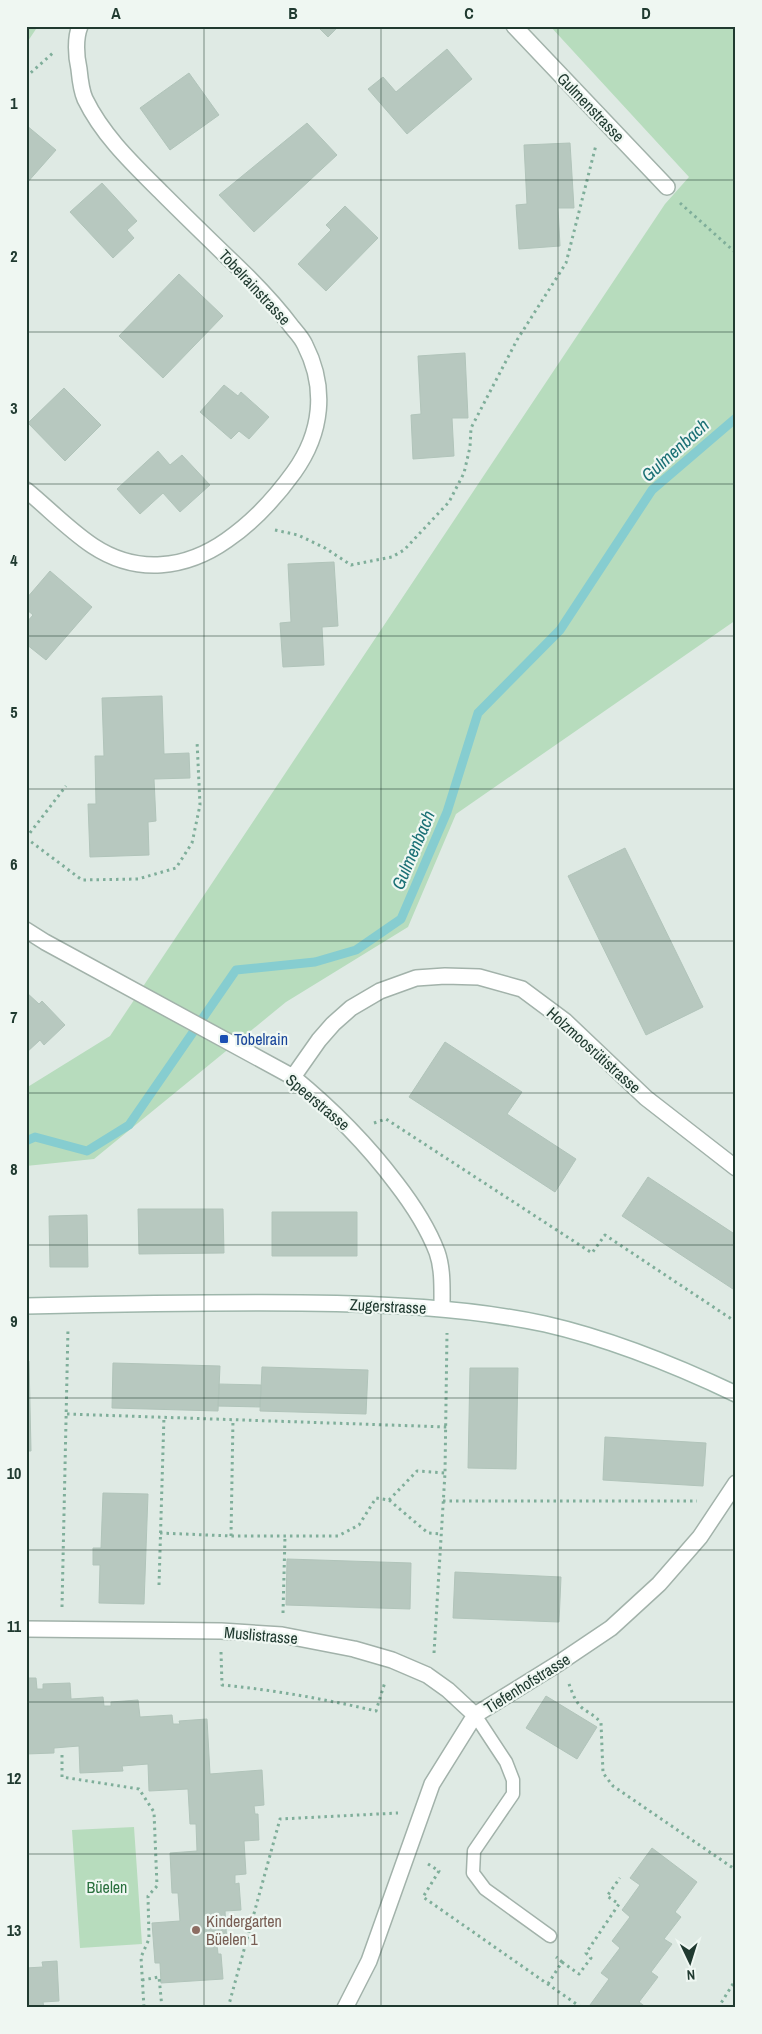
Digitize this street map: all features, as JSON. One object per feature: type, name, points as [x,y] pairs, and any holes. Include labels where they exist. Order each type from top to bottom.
[{"type":"street","name":"Tobelrainstrasse","points":[[26,490],[94,546],[124,561],[155,565],[183,563],[210,552],[235,535],[284,486],[302,461],[313,438],[319,413],[318,380],[305,344],[274,303],[122,154],[99,124],[83,97],[77,58],[78,31],[80,26]]},
{"type":"street","name":"Gulmenstrasse","points":[[514,26],[667,187]]},
{"type":"street","name":"Speerstrasse","points":[[26,930],[293,1078],[325,1104],[352,1130],[378,1160],[420,1214],[437,1253],[441,1270],[442,1308]]},
{"type":"street","name":"Holzmoosrütistrasse","points":[[293,1078],[319,1040],[333,1024],[351,1008],[380,991],[416,978],[445,976],[479,978],[522,989],[565,1021],[646,1098],[736,1168]]},
{"type":"street","name":"Zugerstrasse","points":[[26,1306],[66,1304],[271,1303],[374,1304],[442,1308],[490,1314],[546,1325],[627,1347],[736,1394]]},
{"type":"street","name":"Tiefenhofstrasse","points":[[345,2008],[369,1961],[432,1784],[475,1715],[611,1628],[659,1584],[700,1536],[736,1483]]},
{"type":"street","name":"Muslistrasse","points":[[26,1629],[221,1631],[282,1635],[354,1649],[392,1660],[427,1675],[448,1690],[475,1715]]},
{"type":"lane","points":[[475,1715],[506,1762],[513,1780],[512,1794],[474,1852],[473,1873],[485,1890],[550,1936]]},
{"type":"path","points":[[258,514],[276,530],[298,536],[325,548],[351,565],[392,557],[404,550],[430,524],[449,502],[464,473],[472,428],[518,340],[566,263],[597,142],[600,136],[610,127]]},
{"type":"path","points":[[683,207],[736,253]]},
{"type":"path","points":[[66,786],[26,838],[82,880],[138,879],[176,868],[192,843],[200,805],[197,741]]},
{"type":"path","points":[[352,1130],[386,1119],[592,1253],[605,1235],[736,1322]]},
{"type":"path","points":[[62,1609],[68,1339],[66,1304]]},
{"type":"path","points":[[427,1675],[434,1656],[445,1473],[448,1336]]},
{"type":"path","points":[[66,1414],[446,1426]]},
{"type":"path","points":[[159,1585],[164,1416]]},
{"type":"path","points":[[231,1536],[233,1419]]},
{"type":"path","points":[[389,1500],[417,1471],[445,1473]]},
{"type":"path","points":[[160,1532],[231,1536],[338,1536],[359,1525],[376,1498],[389,1500],[428,1533],[441,1534]]},
{"type":"path","points":[[443,1501],[696,1500],[718,1510]]},
{"type":"path","points":[[283,1600],[285,1536]]},
{"type":"path","points":[[221,1631],[222,1685],[272,1690],[376,1711],[392,1660]]},
{"type":"path","points":[[559,1663],[575,1699],[601,1723],[603,1773],[613,1786],[736,1870]]},
{"type":"path","points":[[62,1755],[62,1777],[139,1790],[154,1812],[157,1886],[148,1896],[149,1939],[141,1957],[144,2008]]},
{"type":"path","points":[[228,2008],[280,1819],[421,1812]]},
{"type":"path","points":[[438,1874],[423,1897],[582,2008]]},
{"type":"path","points":[[562,1962],[579,1974],[591,1958],[586,1954],[619,1904],[607,1896],[620,1878]]},
{"type":"path","points":[[142,1980],[159,1977],[162,2008]]},
{"type":"path","points":[[718,2008],[736,1979]]},
{"type":"green space","points":[[26,26],[38,26],[26,44]]},
{"type":"green space","points":[[550,26],[736,26],[736,620],[456,814],[408,927],[286,1002],[94,1159],[26,1166],[26,1088],[110,1036],[665,204],[689,177]]},
{"type":"green space","name":"Büelen","points":[[134,1827],[142,1944],[80,1948],[72,1830]]},
{"type":"building","points":[[317,26],[339,26],[328,37]]},
{"type":"building","points":[[447,49],[472,79],[407,134],[368,89],[383,77],[396,92]]},
{"type":"building","points":[[189,73],[219,115],[170,150],[140,108]]},
{"type":"building","points":[[307,123],[337,155],[254,232],[219,195]]},
{"type":"building","points":[[26,125],[56,150],[26,184]]},
{"type":"building","points":[[570,143],[574,208],[558,208],[560,246],[519,249],[516,205],[527,204],[524,145]]},
{"type":"building","points":[[102,183],[137,221],[127,230],[134,238],[113,258],[70,212]]},
{"type":"building","points":[[345,206],[378,238],[326,291],[298,264],[331,230],[326,225]]},
{"type":"building","points":[[179,274],[223,316],[163,378],[119,336]]},
{"type":"building","points":[[465,353],[468,418],[452,418],[454,456],[413,459],[411,415],[421,414],[418,356]]},
{"type":"building","points":[[224,385],[238,396],[241,392],[269,417],[249,439],[239,431],[231,439],[200,412]]},
{"type":"building","points":[[64,388],[101,425],[65,461],[28,423]]},
{"type":"building","points":[[158,451],[170,465],[182,455],[210,485],[180,512],[163,493],[140,514],[117,489]]},
{"type":"building","points":[[334,562],[338,626],[322,627],[324,665],[283,667],[280,623],[291,622],[288,564]]},
{"type":"building","points":[[50,571],[92,607],[46,660],[26,644],[26,623],[33,615],[26,609],[26,599]]},
{"type":"building","points":[[162,696],[164,754],[189,753],[190,778],[154,779],[156,821],[148,822],[149,855],[90,857],[88,804],[96,804],[95,756],[104,756],[102,698]]},
{"type":"building","points":[[625,848],[703,1007],[646,1035],[568,876]]},
{"type":"building","points":[[26,992],[39,1004],[42,1001],[65,1025],[44,1045],[40,1040],[26,1053]]},
{"type":"building","points":[[445,1042],[522,1092],[507,1114],[576,1159],[555,1192],[409,1097]]},
{"type":"building","points":[[648,1177],[736,1235],[736,1291],[622,1216]]},
{"type":"building","points":[[138,1209],[223,1209],[224,1253],[139,1254]]},
{"type":"building","points":[[272,1212],[357,1212],[357,1256],[272,1256]]},
{"type":"building","points":[[87,1215],[88,1267],[50,1267],[49,1216]]},
{"type":"building","points":[[26,1361],[29,1361],[31,1451],[26,1451]]},
{"type":"building","points":[[113,1363],[220,1366],[218,1411],[112,1408]]},
{"type":"building","points":[[262,1367],[368,1370],[366,1414],[260,1411]]},
{"type":"building","points":[[470,1368],[518,1368],[516,1469],[468,1468]]},
{"type":"building","points":[[219,1384],[261,1385],[260,1407],[218,1406]]},
{"type":"building","points":[[605,1437],[706,1443],[703,1486],[603,1480]]},
{"type":"building","points":[[103,1493],[148,1494],[144,1604],[99,1603],[100,1565],[93,1565],[93,1548],[101,1548]]},
{"type":"building","points":[[287,1559],[411,1563],[410,1609],[286,1605]]},
{"type":"building","points":[[455,1572],[561,1577],[559,1622],[453,1618]]},
{"type":"building","points":[[26,1678],[36,1678],[37,1689],[43,1689],[43,1684],[70,1683],[71,1699],[103,1697],[104,1706],[111,1706],[111,1702],[138,1700],[140,1717],[172,1715],[173,1724],[180,1724],[179,1721],[207,1719],[210,1774],[262,1770],[264,1805],[254,1806],[255,1814],[258,1814],[259,1840],[244,1841],[246,1874],[235,1875],[235,1884],[239,1883],[241,1910],[225,1911],[227,1944],[217,1944],[218,1954],[221,1954],[223,1979],[161,1983],[160,1963],[155,1963],[152,1923],[180,1921],[178,1893],[172,1893],[170,1853],[197,1851],[196,1824],[190,1824],[188,1789],[149,1791],[148,1764],[122,1766],[123,1771],[80,1773],[79,1746],[54,1748],[54,1753],[26,1754]]},
{"type":"building","points":[[546,1696],[597,1727],[577,1759],[526,1728]]},
{"type":"building","points":[[652,1848],[697,1882],[675,1912],[681,1917],[664,1939],[672,1944],[651,1972],[658,1977],[639,2002],[647,2008],[593,2008],[590,2005],[609,1979],[601,1973],[620,1948],[612,1941],[630,1917],[622,1910],[640,1885],[630,1878]]},
{"type":"building","points":[[57,1961],[59,2001],[43,2002],[44,2008],[26,2008],[26,1968],[43,1967],[42,1962]]},
{"type":"waterway","name":"Gulmenbach","points":[[26,1141],[35,1137],[87,1151],[129,1125],[236,970],[315,962],[356,950],[401,919],[447,812],[478,713],[560,630],[652,490],[736,418]]},
{"type":"place","name":"Tobelrain","points":[[224,1039]]},
{"type":"place","name":"Kindergarten Büelen 1","points":[[196,1930]]}]
